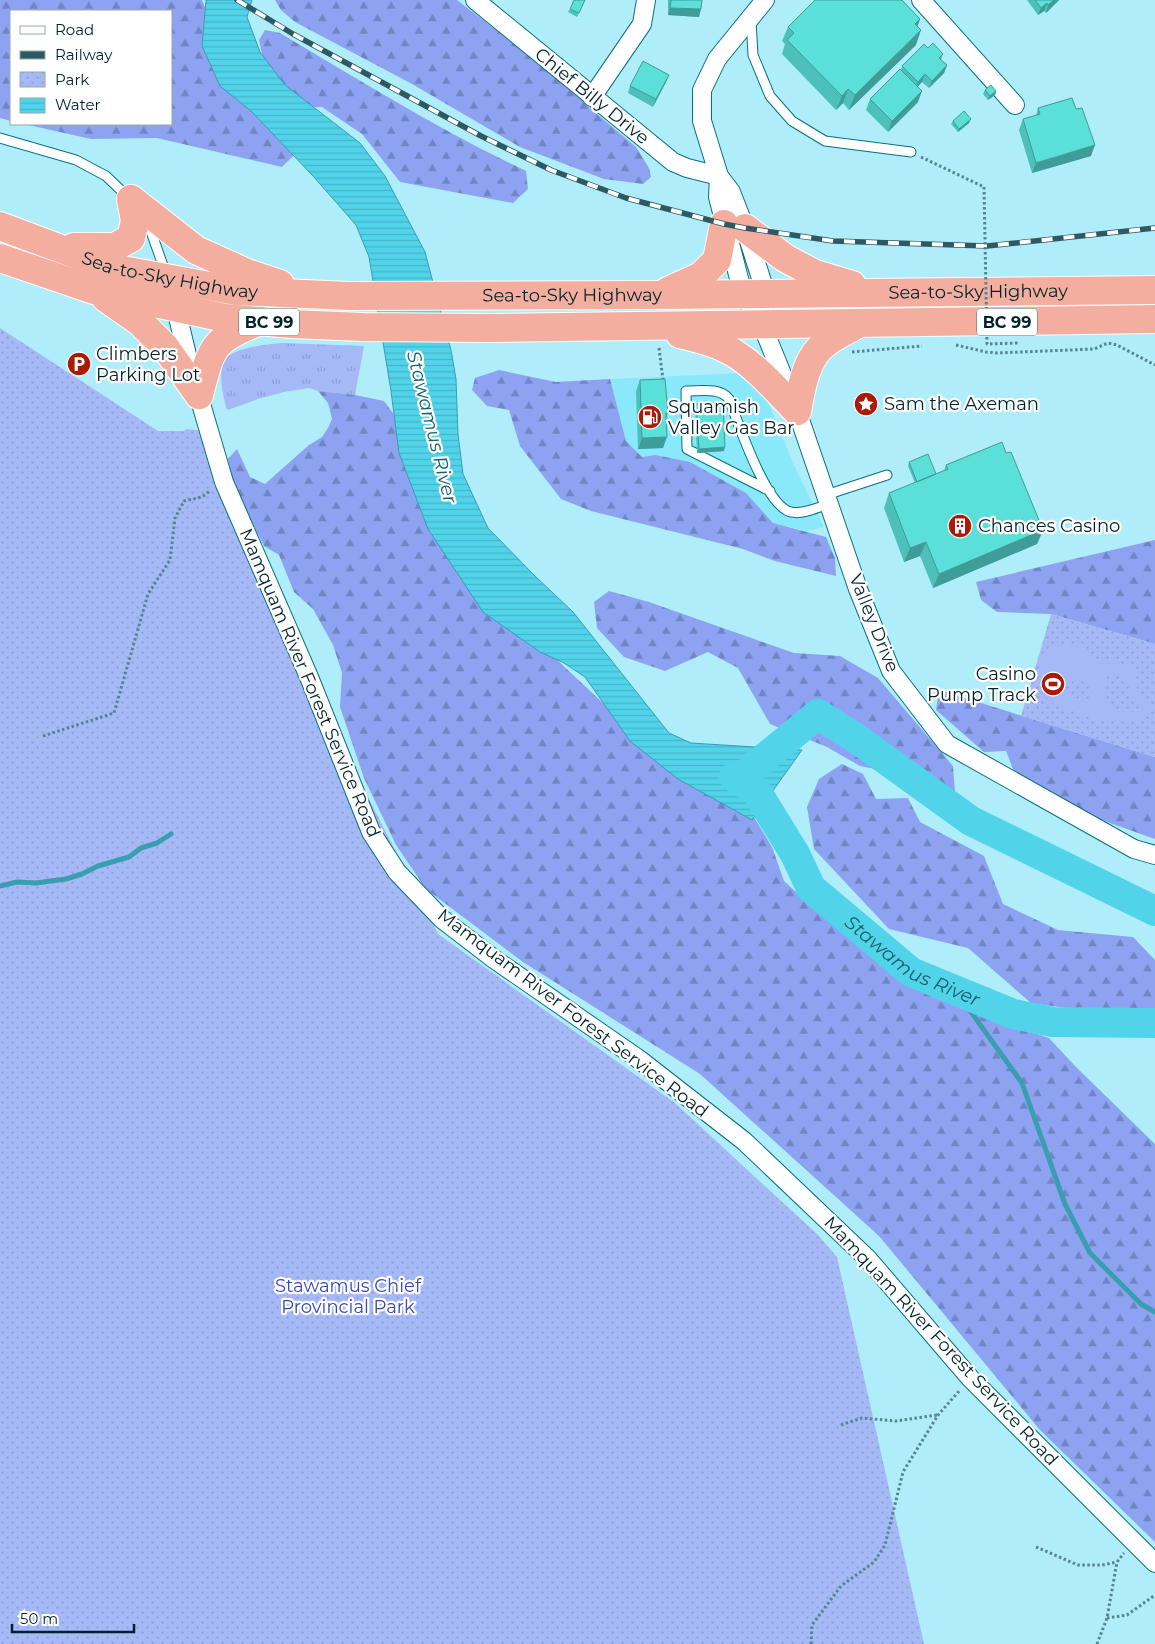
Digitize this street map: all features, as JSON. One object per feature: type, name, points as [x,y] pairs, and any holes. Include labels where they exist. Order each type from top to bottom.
[{"type":"highway","points":[[55,246],[115,247],[130,238],[135,221],[131,199]]},
{"type":"highway","points":[[131,199],[196,250],[247,273],[315,295]]},
{"type":"highway","name":"Sea-to-Sky Highway","points":[[0,226],[112,268],[236,291],[349,296],[1155,290]]},
{"type":"highway","points":[[659,295],[701,276],[717,260],[735,226],[815,274],[877,292]]},
{"type":"highway","name":"Sea-to-Sky Highway","points":[[0,258],[94,290],[225,318],[363,327],[490,328],[653,337],[762,325],[1155,319]]},
{"type":"highway","points":[[94,290],[140,322],[165,348],[199,395]]},
{"type":"highway","points":[[199,395],[210,357],[217,344],[233,332],[260,321]]},
{"type":"highway","points":[[797,410],[803,381],[815,353],[832,339],[859,324]]},
{"type":"highway","points":[[653,337],[704,340],[734,353],[760,372],[797,410]]},
{"type":"street","name":"Chief Billy Drive","points":[[475,0],[673,162],[687,168],[719,176]]},
{"type":"street","points":[[592,97],[642,24],[646,0]]},
{"type":"street","points":[[755,294],[735,226],[718,197],[719,176],[702,121],[702,90],[717,59],[765,0]]},
{"type":"street","points":[[921,0],[1015,105]]},
{"type":"street","name":"Mamquam River Forest Service Road","points":[[168,279],[224,482],[309,677],[371,832],[397,872],[442,919],[494,959],[640,1060],[744,1141],[868,1259],[970,1378],[1155,1563]]},
{"type":"street","name":"Valley Drive","points":[[755,294],[762,325],[797,410],[858,589],[891,671],[947,744],[1134,849],[1155,855]]},
{"type":"lane","points":[[751,17],[753,55],[770,96],[792,121],[825,141],[911,152]]},
{"type":"lane","points":[[0,138],[76,160],[106,176],[131,199],[146,217],[168,279]]},
{"type":"lane","points":[[770,491],[687,449],[686,391],[716,391],[725,394],[729,399],[749,453],[781,507],[790,512],[798,513],[886,475]]},
{"type":"path","points":[[911,152],[984,187],[987,344],[1018,343]]},
{"type":"path","points":[[653,337],[663,380]]},
{"type":"path","points":[[951,344],[997,353],[1094,349],[1108,343],[1155,366]]},
{"type":"path","points":[[856,353],[929,345]]},
{"type":"path","points":[[43,736],[114,713],[148,594],[170,560],[175,518],[184,501],[202,497],[224,482]]},
{"type":"path","points":[[811,1644],[812,1625],[842,1586],[874,1562],[885,1545],[903,1472],[938,1415],[970,1378]]},
{"type":"path","points":[[841,1425],[862,1418],[896,1421],[938,1415]]},
{"type":"path","points":[[1097,1644],[1107,1618],[1116,1562],[1133,1540]]},
{"type":"path","points":[[1036,1547],[1078,1565],[1102,1565],[1116,1562]]},
{"type":"path","points":[[1107,1618],[1128,1615],[1155,1595]]},
{"type":"shaded area","name":"Squamish Valley Gas Bar","points":[[743,373],[759,390],[770,406],[792,461],[824,527],[807,531],[773,523],[746,493],[655,455],[642,457],[626,441],[610,379]]},
{"type":"green space","points":[[0,0],[202,0],[210,19],[295,154],[282,167],[157,138],[91,139],[28,125],[172,125],[172,10],[10,10],[10,121],[0,118]]},
{"type":"green space","points":[[275,0],[457,0],[561,80],[591,109],[636,147],[649,168],[651,177],[643,184],[604,179],[520,147],[412,84],[295,22],[281,10]]},
{"type":"green space","points":[[265,30],[280,33],[432,122],[526,171],[528,189],[513,203],[400,182],[362,134],[322,107],[297,108],[265,69],[259,40]]},
{"type":"green space","name":"Stawamus Chief Provincial Park","points":[[0,328],[158,431],[184,431],[186,429],[205,431],[347,756],[438,934],[675,1103],[818,1235],[837,1257],[924,1644],[0,1644]]},
{"type":"green space","points":[[282,343],[364,346],[355,395],[318,391],[309,388],[258,399],[228,410],[226,408],[221,372],[224,361],[234,353],[242,350]]},
{"type":"green space","points":[[499,370],[556,382],[610,379],[626,441],[642,457],[655,455],[690,462],[746,493],[773,523],[826,537],[835,558],[836,576],[775,561],[743,549],[591,511],[561,499],[520,446],[509,410],[487,406],[472,390],[475,378]]},
{"type":"green space","points":[[318,391],[355,395],[384,401],[398,420],[540,644],[649,746],[748,807],[772,847],[784,881],[819,913],[1001,1022],[1049,1038],[1155,1144],[1155,1542],[1040,1430],[879,1236],[700,1074],[523,962],[426,889],[396,845],[364,778],[340,707],[342,673],[333,645],[313,609],[294,592],[279,555],[264,546],[235,489],[228,459],[237,449],[250,477],[265,484],[309,445],[322,437],[328,428],[332,419],[328,403]]},
{"type":"green space","points":[[1155,540],[1155,644],[1051,614],[997,612],[981,600],[976,582]]},
{"type":"green space","points":[[609,591],[649,602],[794,653],[840,656],[878,678],[953,766],[955,793],[932,792],[903,774],[860,766],[827,747],[770,724],[738,668],[708,652],[665,671],[624,657],[597,628],[594,602]]},
{"type":"green space","points":[[1051,614],[1155,644],[1155,757],[1021,716]]},
{"type":"green space","name":"Casino Pump Track","points":[[1075,645],[1094,659],[1113,660],[1132,669],[1136,674],[1137,692],[1149,707],[1148,715],[1136,722],[1112,722],[1088,717],[1051,702],[1039,687],[1039,659],[1056,647]],"holes":[[[1118,673],[1126,679],[1132,694],[1139,703],[1141,709],[1139,711],[1120,712],[1112,708],[1106,695],[1105,681],[1109,675]],[[1076,681],[1086,682],[1091,687],[1092,694],[1086,703],[1062,688],[1062,686]]]},
{"type":"green space","points":[[939,690],[1155,757],[1155,839],[1093,817],[1015,774],[1006,751],[984,752],[936,710]]},
{"type":"green space","points":[[842,764],[863,774],[876,799],[908,798],[920,822],[984,856],[1003,904],[1058,930],[1133,937],[1155,960],[1155,1011],[1132,1030],[1095,1033],[1073,1009],[1031,1003],[968,948],[889,929],[814,849],[807,807],[819,779]]},
{"type":"water","points":[[206,0],[252,0],[247,17],[260,52],[285,85],[360,143],[385,176],[425,252],[451,350],[456,379],[458,434],[463,474],[488,528],[573,612],[669,733],[691,743],[802,750],[752,820],[678,779],[630,741],[585,677],[564,663],[540,652],[483,612],[428,529],[399,453],[369,257],[356,225],[313,176],[251,111],[220,86],[202,46]]},
{"type":"building","points":[[574,0],[585,0],[579,13],[570,9]]},
{"type":"building","points":[[671,0],[702,0],[701,9],[670,8]]},
{"type":"building","points":[[815,0],[902,0],[920,19],[915,24],[921,30],[855,95],[848,89],[842,96],[787,40],[794,33],[788,27]]},
{"type":"building","points":[[1035,0],[1054,0],[1041,8]]},
{"type":"building","points":[[933,43],[943,54],[939,58],[947,65],[932,81],[925,74],[918,82],[902,66],[924,44],[928,48]]},
{"type":"building","points":[[643,61],[669,75],[656,99],[630,86]]},
{"type":"building","points":[[900,69],[922,91],[892,121],[870,99]]},
{"type":"building","points":[[991,85],[996,91],[990,96],[985,90]]},
{"type":"building","points":[[1072,98],[1076,109],[1082,108],[1095,145],[1036,163],[1023,119],[1040,114],[1038,108]]},
{"type":"building","points":[[964,111],[971,119],[959,129],[953,121]]},
{"type":"building","name":"Squamish Valley Gas Bar","points":[[665,379],[668,413],[666,413],[667,437],[642,438],[640,380]]},
{"type":"building","points":[[723,402],[725,447],[699,449],[696,404]]},
{"type":"building","name":"Chances Casino","points":[[1002,442],[1006,453],[1011,452],[1043,530],[939,574],[926,542],[910,548],[889,493],[948,469],[946,465]]},
{"type":"building","points":[[928,454],[936,474],[917,482],[909,462]]},
{"type":"waterway","name":"Stawamus River","points":[[744,775],[818,714],[857,739],[971,821],[1155,911]]},
{"type":"waterway","name":"Stawamus River","points":[[734,777],[757,792],[795,854],[811,888],[911,972],[1013,1014],[1053,1022],[1155,1023]]},
{"type":"waterway","points":[[0,886],[17,882],[36,883],[66,879],[98,866],[129,857],[141,848],[157,843],[171,834]]},
{"type":"waterway","points":[[956,991],[1022,1083],[1065,1204],[1090,1253],[1141,1304],[1155,1312]]},
{"type":"railway","points":[[237,0],[293,34],[481,136],[551,170],[626,198],[724,224],[833,241],[987,246],[1155,228]]},
{"type":"place","name":"Climbers Parking Lot","points":[[79,364]]},
{"type":"place","name":"Sam the Axeman","points":[[866,404]]},
{"type":"place","name":"Squamish Valley Gas Bar","points":[[650,417]]},
{"type":"place","name":"Chances Casino","points":[[960,526]]},
{"type":"place","name":"Casino Pump Track","points":[[1053,684]]}]
